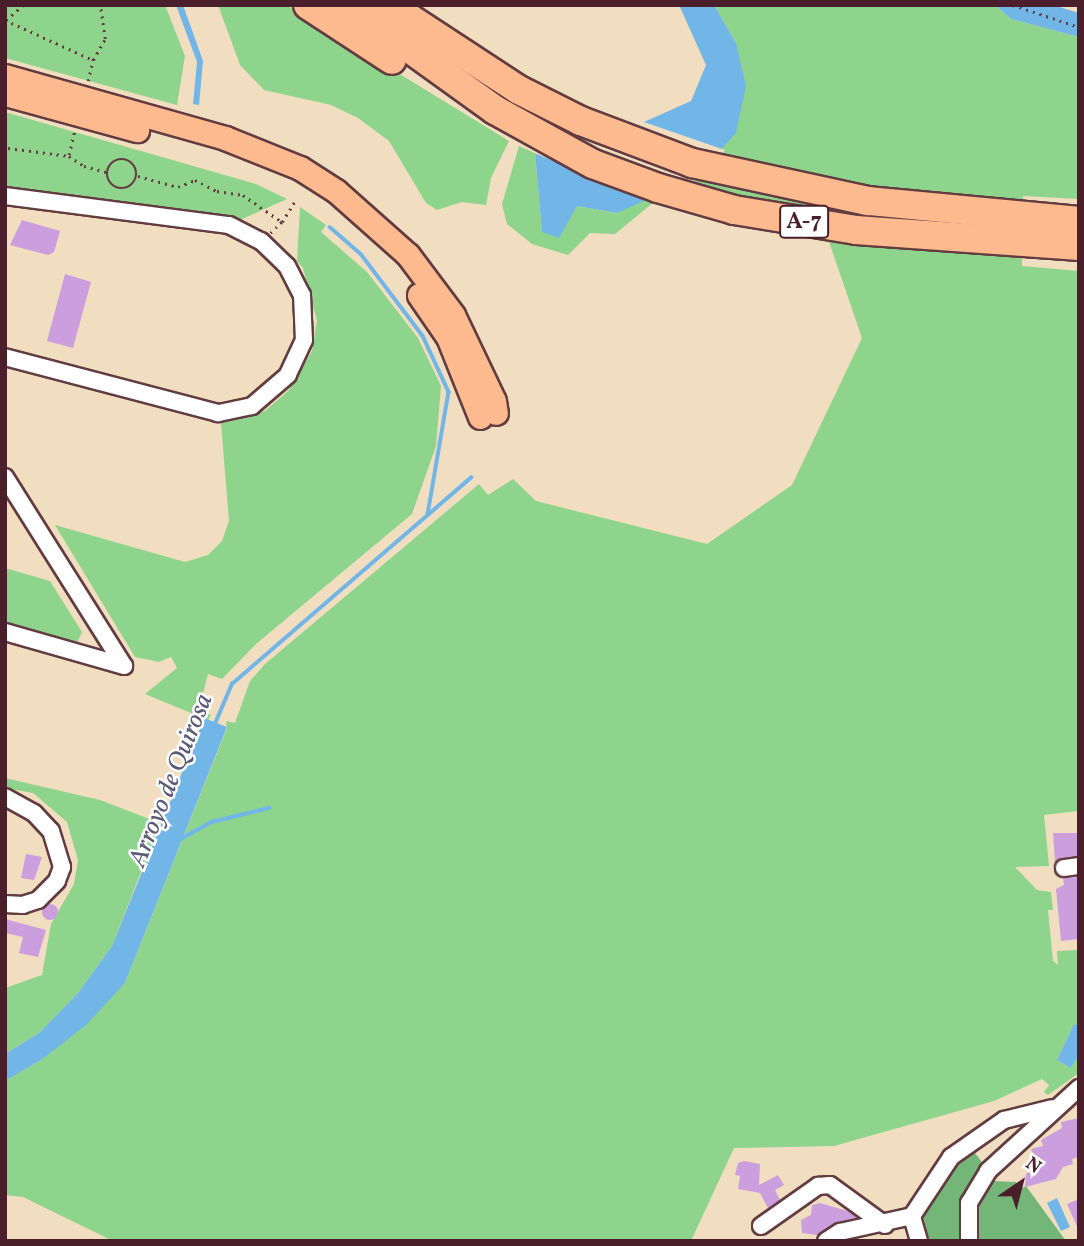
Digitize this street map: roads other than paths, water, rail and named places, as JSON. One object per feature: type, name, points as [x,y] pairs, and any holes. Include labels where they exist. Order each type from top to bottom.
[{"type":"highway","points":[[308,5],[416,34]]},
{"type":"highway","name":"A-7","points":[[349,5],[779,184],[1022,229],[1079,246]]},
{"type":"highway","name":"A-7","points":[[389,5],[495,110],[593,164],[734,210],[856,230],[1022,229],[1079,221]]},
{"type":"main road","points":[[5,76],[225,138],[300,169],[336,191],[408,255],[453,315],[494,401],[488,415],[448,337],[397,265],[324,201],[285,178],[221,152],[5,94]]},
{"type":"street","points":[[5,196],[229,225],[261,241],[287,266],[302,295],[304,340],[288,375],[252,406],[218,413],[5,357]]},
{"type":"street","points":[[5,477],[124,666],[5,632]]},
{"type":"street","points":[[5,503],[25,509]]},
{"type":"street","points":[[5,797],[34,813],[51,831],[62,867],[57,881],[38,900],[5,904]]},
{"type":"street","points":[[968,1241],[970,1203],[988,1171],[1052,1108],[1079,1088]]},
{"type":"street","points":[[826,1241],[840,1232],[885,1225],[912,1216],[951,1157],[970,1139],[1004,1120],[1052,1108]]},
{"type":"street","points":[[761,1226],[818,1186],[830,1185],[885,1225]]},
{"type":"street","points":[[912,1216],[919,1241]]},
{"type":"water","points":[[176,5],[183,5],[203,61],[199,105],[193,104],[197,62]]},
{"type":"water","points":[[679,5],[714,5],[736,43],[746,86],[736,133],[696,177],[617,213],[577,206],[559,238],[542,232],[535,153],[582,130],[644,122],[691,101],[706,65]]},
{"type":"water","points":[[995,5],[1053,5],[1079,13],[1079,37],[1011,19]]},
{"type":"water","points":[[204,718],[227,727],[125,983],[86,1025],[41,1060],[5,1081],[5,1054],[39,1033],[78,993],[112,946]]},
{"type":"water","points":[[1074,1024],[1079,1026],[1079,1055],[1071,1068],[1057,1060]]},
{"type":"water","points":[[1057,1198],[1070,1227],[1061,1231],[1047,1203]]},
{"type":"waterway","points":[[330,227],[361,254],[423,336],[449,392],[428,515]]},
{"type":"waterway","name":"Arroyo de Quirosa","points":[[214,726],[232,684],[471,478]]},
{"type":"waterway","points":[[179,840],[212,822],[269,808]]}]
